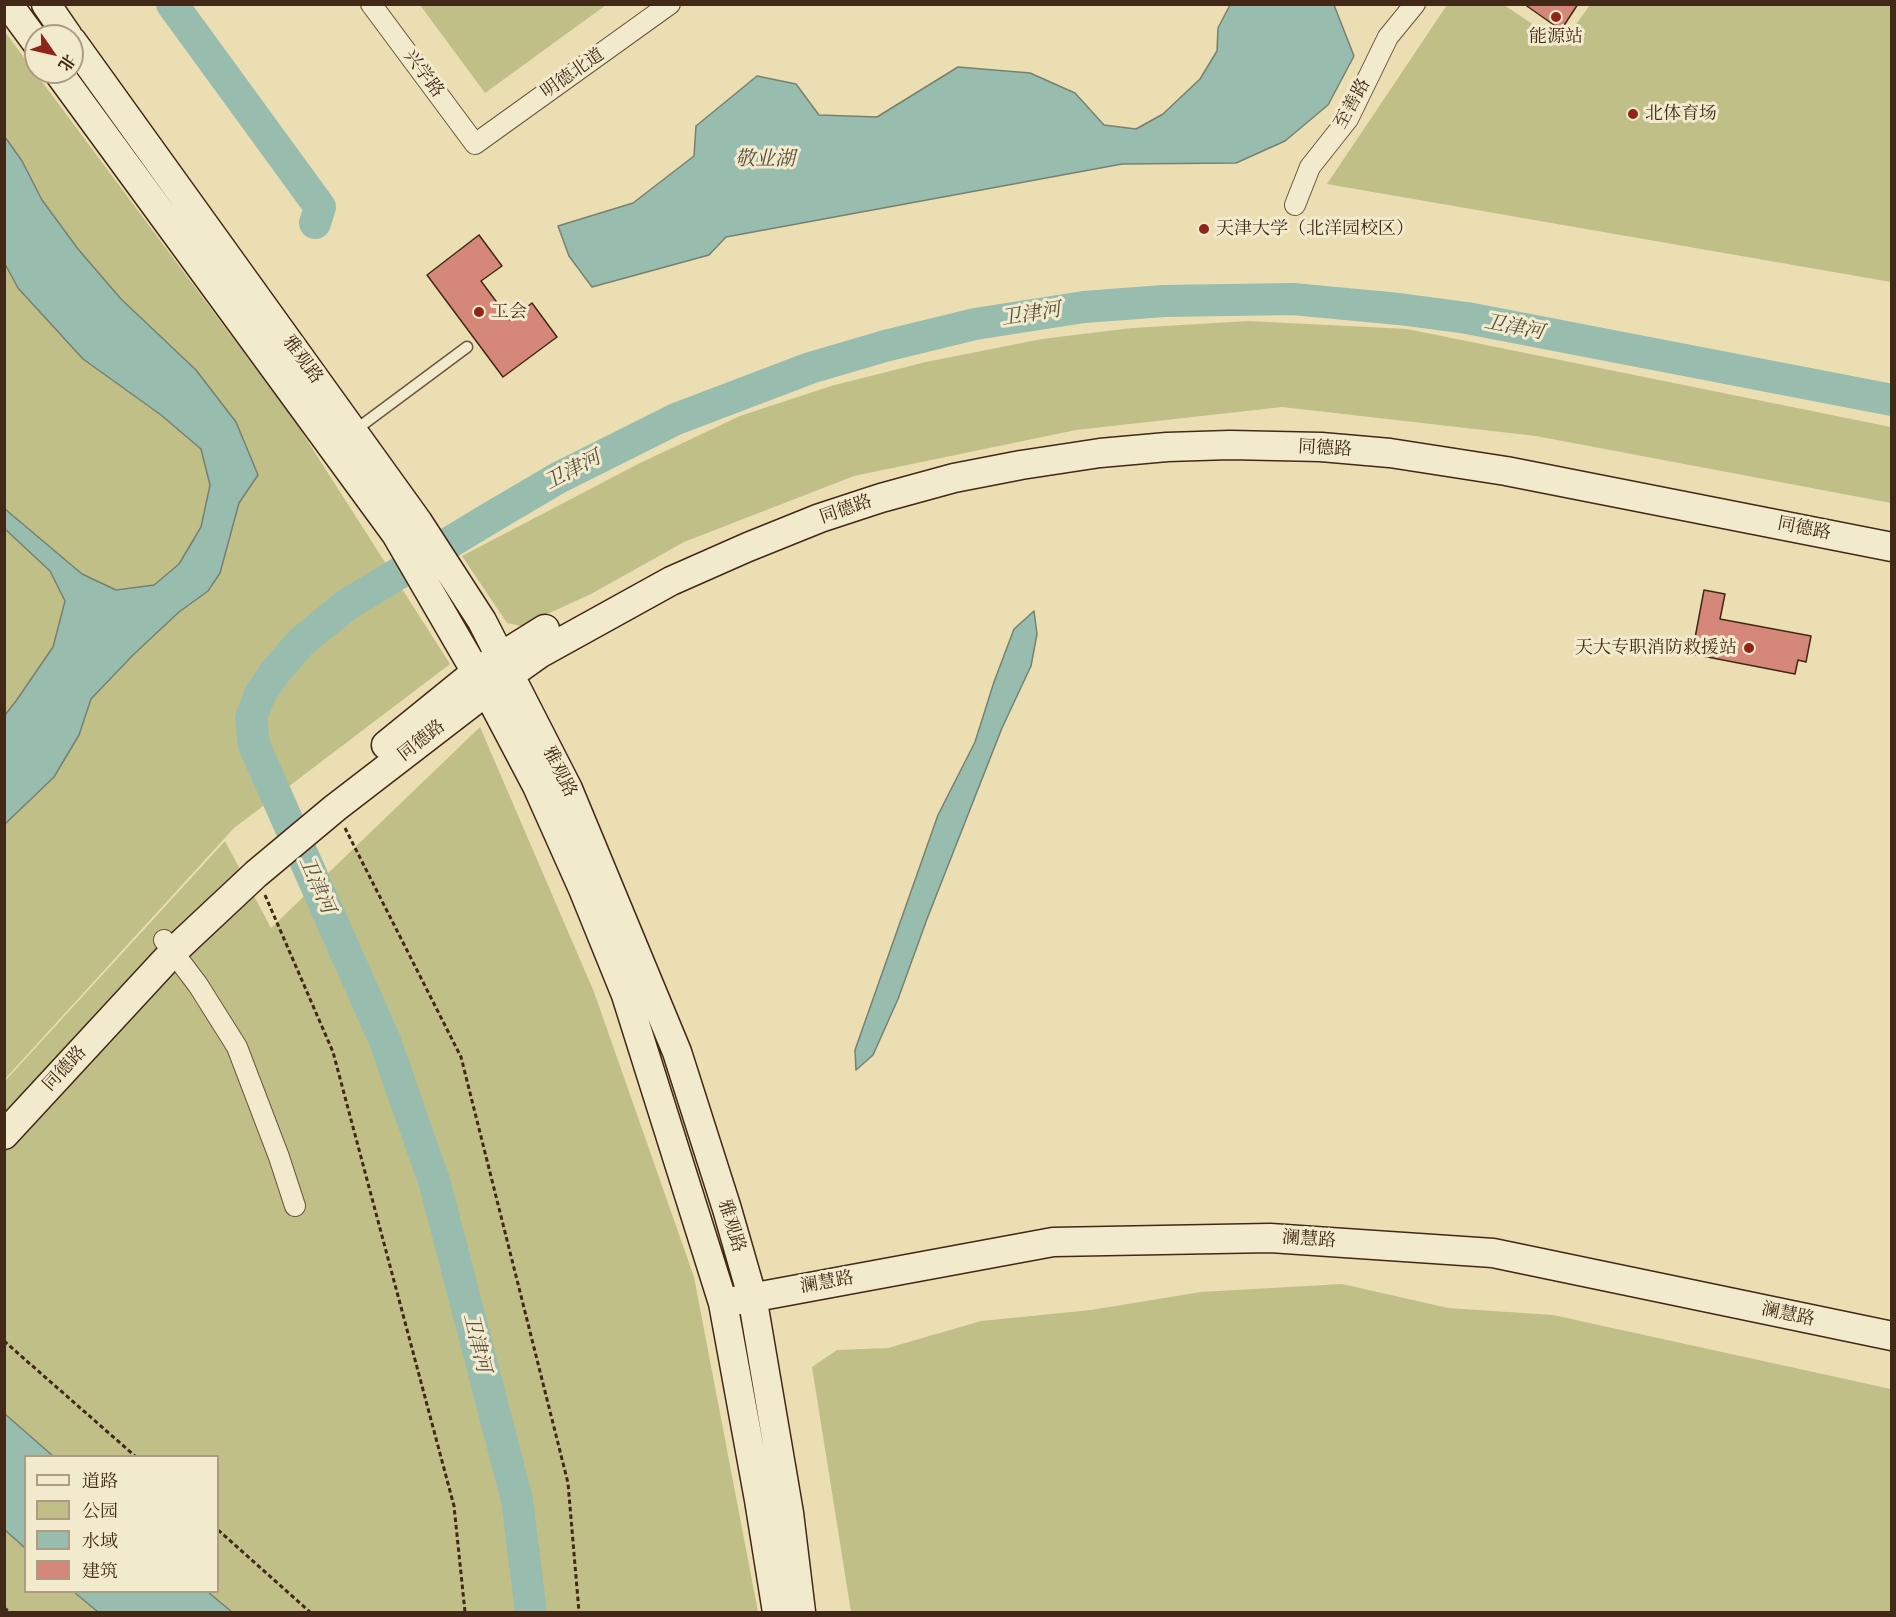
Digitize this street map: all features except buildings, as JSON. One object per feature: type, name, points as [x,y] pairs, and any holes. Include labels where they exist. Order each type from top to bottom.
[{"type":"main road","points":[[8,4],[24,26]]},
{"type":"main road","points":[[46,4],[60,24]]},
{"type":"main road","name":"雅观路","points":[[84,58],[353,432],[407,528],[429,590],[493,674],[568,789],[677,1052],[752,1296],[789,1513],[801,1612]]},
{"type":"main road","name":"雅观路","points":[[67,84],[407,528],[445,565],[482,621],[493,674],[537,786],[627,995],[723,1304],[777,1612]]},
{"type":"main road","name":"同德路","points":[[4,1111],[251,866],[493,674],[634,579],[749,527],[878,483],[1011,451],[1076,439],[1213,429],[1335,430],[1425,440],[1534,458],[1892,527]]},
{"type":"main road","name":"同德路","points":[[493,674],[539,654],[671,581],[820,518],[881,498],[965,476],[1100,453],[1167,447],[1230,445],[1321,447],[1390,453],[1587,486],[1892,547]]},
{"type":"main road","name":"同德路","points":[[4,1135],[169,946]]},
{"type":"main road","name":"澜慧路","points":[[723,1304],[752,1296],[1053,1242],[1270,1238],[1493,1253],[1892,1336]]},
{"type":"street","name":"兴学路","points":[[371,4],[475,144]]},
{"type":"street","name":"明德北道","points":[[475,144],[670,4]]},
{"type":"street","name":"至善路","points":[[1295,205],[1310,168],[1348,119],[1388,37],[1415,4]]},
{"type":"street","points":[[169,946],[237,1047],[295,1206]]},
{"type":"lane","points":[[353,432],[467,347]]},
{"type":"path","points":[[329,802],[461,1057],[568,1483],[579,1612]]},
{"type":"path","points":[[251,866],[333,1052],[454,1506],[465,1612]]},
{"type":"path","points":[[4,1341],[134,1455]]},
{"type":"path","points":[[219,1531],[310,1612]]},
{"type":"path","points":[[4,1608],[10,1612]]},
{"type":"green space","points":[[420,5],[606,5],[485,93]]},
{"type":"green space","name":"北体育场","points":[[1447,5],[1504,5],[1562,44],[1590,5],[1891,5],[1891,282],[1327,184]]},
{"type":"green space","points":[[5,32],[24,58],[24,84],[44,84],[296,423],[450,664],[234,828],[5,1079]]},
{"type":"green space","points":[[1248,321],[1407,329],[1891,427],[1891,503],[1536,436],[1282,407],[1076,430],[854,476],[684,542],[591,594],[521,626],[507,623],[462,556],[638,464],[740,416],[831,386],[926,362],[1042,339],[1132,328]]},
{"type":"green space","points":[[480,727],[594,992],[694,1277],[758,1612],[5,1612],[5,1081],[225,841],[271,928]]},
{"type":"green space","points":[[1342,1284],[1448,1308],[1553,1315],[1891,1389],[1891,1612],[851,1612],[812,1367],[837,1350],[888,1348],[981,1321],[1091,1310],[1201,1292]]},
{"type":"water","name":"敬业湖","points":[[1230,5],[1334,5],[1354,56],[1328,105],[1285,141],[1236,163],[1122,164],[726,237],[709,255],[592,287],[569,256],[558,226],[633,203],[694,156],[696,126],[757,76],[796,84],[819,115],[877,117],[958,67],[1030,73],[1075,93],[1104,125],[1136,129],[1163,114],[1200,79],[1217,51],[1218,28]]},
{"type":"water","points":[[5,137],[22,161],[42,200],[78,249],[121,299],[196,370],[236,422],[258,475],[239,503],[220,573],[208,591],[179,612],[91,699],[79,735],[54,777],[5,824],[5,715],[53,647],[65,601],[50,571],[5,529],[5,509],[82,574],[116,590],[154,585],[179,564],[201,527],[210,485],[201,449],[161,415],[83,359],[18,288],[5,264]]},
{"type":"water","points":[[1034,611],[1037,634],[1031,666],[1002,728],[898,999],[873,1055],[856,1070],[855,1050],[938,815],[975,742],[1014,629]]},
{"type":"water","points":[[5,1414],[52,1455],[24,1455],[24,1547],[5,1530]]},
{"type":"water","points":[[75,1593],[209,1593],[232,1612],[98,1612]]},
{"type":"waterway","points":[[172,4],[320,207],[315,223]]},
{"type":"waterway","name":"卫津河","points":[[531,1612],[517,1500],[435,1184],[385,1041],[254,745],[251,718],[260,694],[275,672],[302,641],[348,604],[490,518],[558,478],[676,419],[810,368],[885,346],[975,324],[1084,307],[1164,301],[1293,299],[1399,309],[1467,318],[1892,400]]},
{"type":"place","name":"能源站","points":[[1556,17]]},
{"type":"place","name":"北体育场","points":[[1633,114]]},
{"type":"place","name":"天津大学（北洋园校区）","points":[[1204,229]]},
{"type":"place","name":"工会","points":[[479,312]]},
{"type":"place","name":"天大专职消防救援站","points":[[1749,648]]}]
